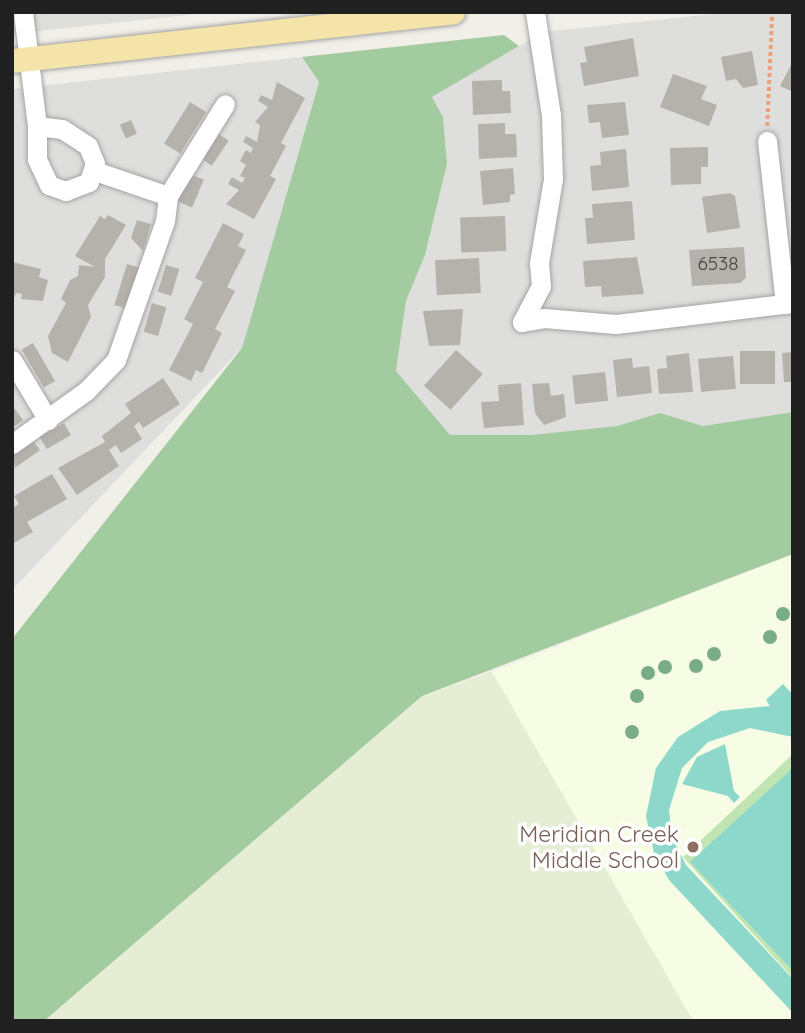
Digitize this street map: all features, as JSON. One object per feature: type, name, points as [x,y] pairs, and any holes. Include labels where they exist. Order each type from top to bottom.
[{"type":"main road","points":[[21,60],[453,12]]},
{"type":"street","points":[[23,12],[21,60],[37,126],[37,159],[49,185],[75,190],[89,182],[95,171],[94,157],[82,140],[62,129],[37,126]]},
{"type":"street","points":[[535,12],[551,115],[553,179],[539,263],[541,286],[522,322],[544,318],[616,324],[789,304],[767,141]]},
{"type":"street","points":[[12,444],[86,391],[116,360],[154,257],[168,196],[225,104]]},
{"type":"street","points":[[95,171],[168,196]]},
{"type":"street","points":[[12,360],[48,420]]},
{"type":"path","points":[[767,141],[772,12]]},
{"type":"shaded area","points":[[12,12],[214,12],[12,34]]},
{"type":"shaded area","points":[[713,14],[793,14],[793,412],[703,426],[660,414],[617,426],[531,435],[449,435],[396,371],[406,301],[425,255],[447,164],[443,117],[432,97],[543,32]]},
{"type":"shaded area","points":[[302,57],[319,82],[242,348],[12,590],[12,89]]},
{"type":"shaded area","name":"Meridian Creek Middle School","points":[[793,554],[793,1021],[693,1021],[492,672]]},
{"type":"shaded area","points":[[492,672],[693,1021],[44,1021],[422,696]]},
{"type":"shaded area","points":[[783,684],[793,695],[793,737],[750,728],[708,742],[682,768],[669,810],[672,837],[686,865],[793,979],[793,1013],[669,880],[654,853],[646,816],[656,768],[678,737],[720,711],[770,706],[766,700]]},
{"type":"shaded area","points":[[725,744],[734,791],[740,797],[734,803],[728,796],[682,784],[697,757]]},
{"type":"shaded area","points":[[793,768],[793,971],[690,862]]},
{"type":"green space","points":[[504,35],[519,46],[432,97],[443,117],[447,164],[425,255],[406,301],[396,371],[450,435],[531,435],[617,426],[660,413],[703,426],[793,412],[793,554],[422,696],[44,1021],[12,1021],[12,639],[242,348],[319,82],[302,57]]},
{"type":"green space","points":[[793,754],[793,978],[683,857]]},
{"type":"building","points":[[633,38],[639,76],[584,86],[580,63],[587,62],[584,47]]},
{"type":"building","points":[[752,51],[758,85],[743,88],[736,79],[726,81],[721,57]]},
{"type":"building","points":[[793,61],[793,92],[780,86]]},
{"type":"building","points":[[673,74],[707,86],[701,99],[717,105],[709,126],[660,107]]},
{"type":"building","points":[[502,80],[502,91],[510,91],[511,113],[473,115],[472,81]]},
{"type":"building","points":[[277,82],[305,98],[281,143],[286,146],[270,176],[276,179],[254,219],[226,204],[239,190],[228,184],[232,177],[242,183],[245,178],[240,176],[246,165],[240,161],[246,150],[251,153],[253,148],[243,142],[246,136],[257,142],[260,125],[255,122],[268,107],[258,101],[261,95],[272,100]]},
{"type":"building","points":[[190,102],[206,112],[180,154],[164,144]]},
{"type":"building","points":[[625,102],[629,135],[602,138],[600,122],[589,123],[587,105]]},
{"type":"building","points":[[131,120],[137,134],[126,138],[120,125]]},
{"type":"building","points":[[505,123],[505,134],[516,134],[517,157],[479,159],[478,124]]},
{"type":"building","points":[[217,133],[229,141],[212,166],[200,158]]},
{"type":"building","points":[[708,147],[708,167],[701,167],[701,184],[671,185],[670,148]]},
{"type":"building","points":[[626,149],[629,187],[592,191],[590,166],[601,165],[600,152]]},
{"type":"building","points":[[513,168],[515,194],[510,195],[510,202],[483,205],[480,171]]},
{"type":"building","points":[[190,174],[204,180],[192,207],[178,202]]},
{"type":"building","points":[[730,193],[735,196],[740,228],[707,233],[702,197]]},
{"type":"building","points":[[632,201],[635,240],[587,244],[585,218],[593,218],[592,204]]},
{"type":"building","points":[[108,215],[126,225],[105,259],[105,277],[88,305],[91,317],[68,362],[52,353],[48,336],[66,303],[61,299],[70,280],[78,276],[79,265],[95,267],[75,256],[100,216],[105,219]]},
{"type":"building","points":[[505,216],[506,251],[461,253],[460,218]]},
{"type":"building","points":[[137,220],[151,224],[143,251],[131,238]]},
{"type":"building","points":[[223,223],[244,234],[238,246],[246,250],[227,287],[235,291],[215,329],[222,333],[202,373],[196,370],[191,381],[169,370],[193,324],[184,319],[203,282],[195,278]]},
{"type":"building","points":[[744,247],[746,278],[740,283],[692,286],[689,250]]},
{"type":"building","points":[[637,257],[644,294],[602,297],[601,286],[585,287],[583,261]]},
{"type":"building","points":[[479,258],[481,293],[437,295],[435,260]]},
{"type":"building","points":[[12,262],[41,269],[39,277],[48,280],[43,301],[21,299],[22,294],[16,293],[12,304]]},
{"type":"building","points":[[127,264],[140,268],[128,309],[114,305]]},
{"type":"building","points":[[166,265],[179,269],[171,296],[158,292]]},
{"type":"building","points":[[152,303],[166,307],[158,336],[144,332]]},
{"type":"building","points":[[463,309],[460,345],[429,346],[423,311]]},
{"type":"building","points":[[33,343],[55,381],[44,388],[22,350]]},
{"type":"building","points":[[456,350],[483,374],[451,410],[424,386]]},
{"type":"building","points":[[740,351],[775,351],[775,384],[740,384]]},
{"type":"building","points":[[793,352],[793,382],[784,382],[782,353]]},
{"type":"building","points":[[689,353],[693,392],[659,394],[657,369],[667,368],[666,356]]},
{"type":"building","points":[[733,356],[736,389],[701,392],[698,359]]},
{"type":"building","points":[[632,358],[633,368],[649,366],[652,393],[617,397],[613,360]]},
{"type":"building","points":[[605,372],[608,401],[575,404],[572,375]]},
{"type":"building","points":[[163,378],[180,404],[143,428],[139,422],[134,426],[142,439],[121,453],[116,445],[109,450],[119,466],[77,495],[58,468],[105,442],[102,436],[131,413],[125,404]]},
{"type":"building","points":[[521,383],[524,425],[484,428],[481,402],[499,401],[498,385]]},
{"type":"building","points":[[549,383],[551,396],[564,394],[566,417],[544,425],[535,413],[532,384]]},
{"type":"building","points":[[12,405],[23,420],[12,428]]},
{"type":"building","points":[[64,423],[71,435],[47,449],[40,437]]},
{"type":"building","points":[[31,438],[40,450],[15,468],[12,451]]},
{"type":"building","points":[[52,474],[67,499],[27,522],[33,532],[12,544],[12,508],[19,504],[14,496]]},
{"type":"place","name":"Meridian Creek Middle School","points":[[693,847]]}]
